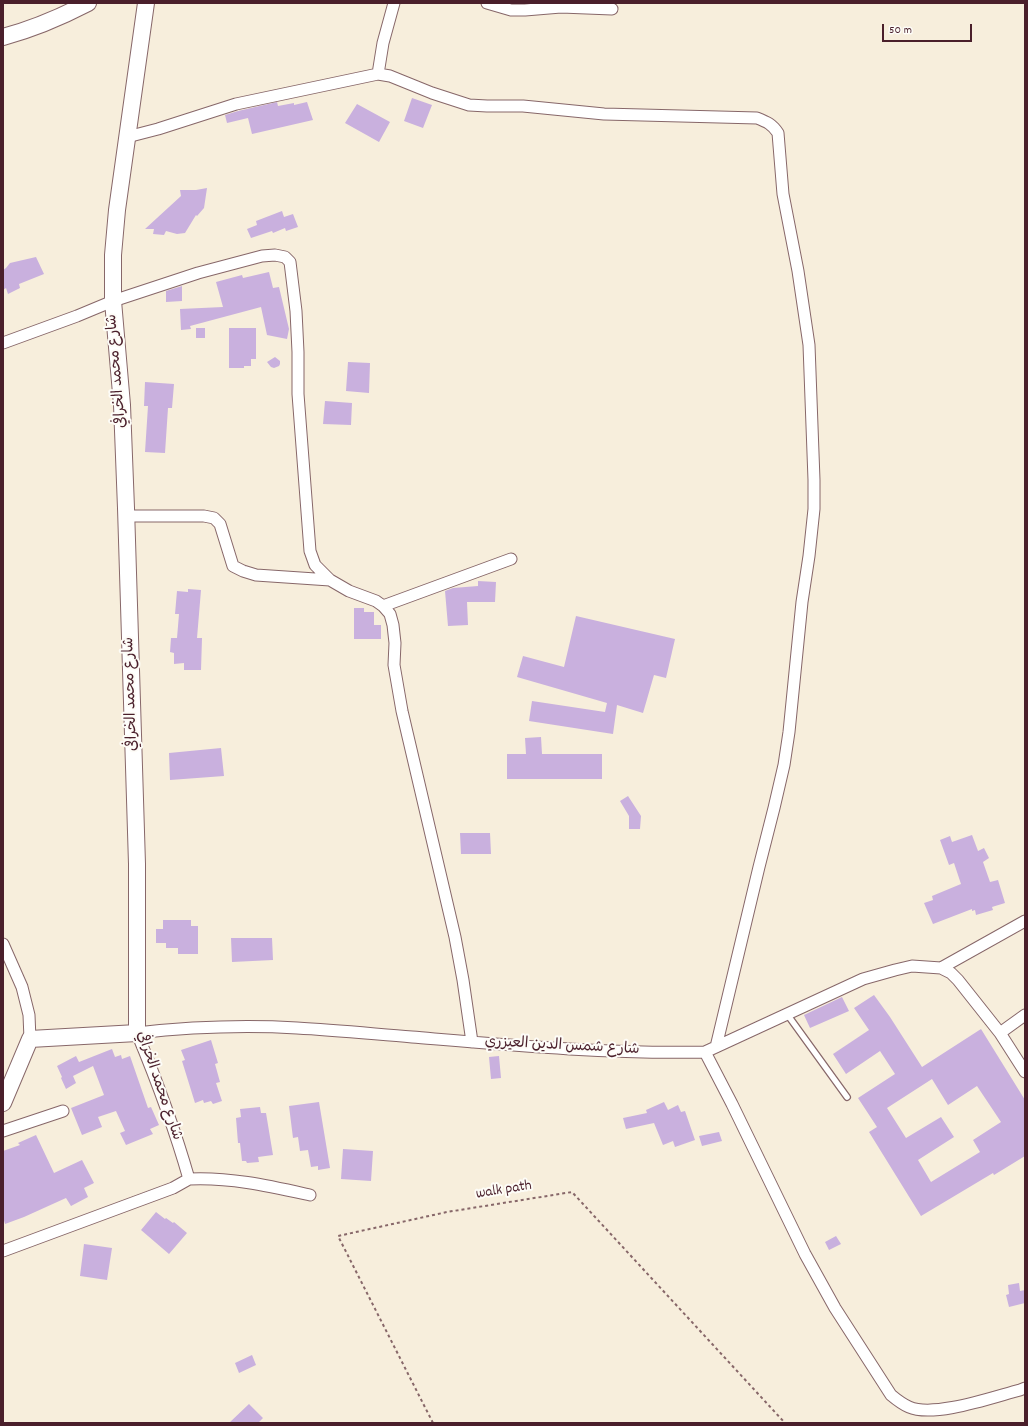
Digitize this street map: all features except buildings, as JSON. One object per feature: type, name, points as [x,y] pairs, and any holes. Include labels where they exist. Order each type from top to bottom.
[{"type":"street","points":[[3,37],[25,31],[67,14],[88,3]]},
{"type":"street","name":"شارع محمد الخرافي","points":[[146,3],[117,210],[113,255],[113,302],[122,404],[137,864],[137,1033],[177,1140],[189,1180]]},
{"type":"street","points":[[378,74],[383,43],[394,3]]},
{"type":"street","points":[[487,3],[511,10],[525,10],[560,5],[612,9]]},
{"type":"street","points":[[127,137],[158,129],[236,104],[378,74],[390,76],[432,93],[469,105],[522,106],[604,114],[757,118],[768,122],[778,133],[783,194],[798,271],[808,345],[814,509],[784,765],[716,1047]]},
{"type":"street","points":[[3,344],[113,302],[198,273],[262,256],[281,255],[288,259],[291,268],[296,311],[299,416],[310,551],[315,565],[330,580],[349,591],[376,601],[390,614],[395,643],[394,665],[402,711],[455,937],[472,1042]]},
{"type":"street","points":[[126,516],[204,516],[214,518],[220,524],[233,566],[256,575],[330,580]]},
{"type":"street","points":[[383,606],[511,559]]},
{"type":"street","points":[[941,968],[1025,921]]},
{"type":"street","points":[[3,944],[24,994],[29,1015],[30,1039],[3,1103]]},
{"type":"street","name":"شارع شمس الدين العيزري","points":[[30,1039],[229,1026],[298,1028],[582,1049],[677,1053],[705,1052],[870,977],[912,966],[941,968]]},
{"type":"street","points":[[941,968],[958,980],[1000,1033],[1025,1072]]},
{"type":"street","points":[[1000,1033],[1025,1015]]},
{"type":"street","points":[[705,1052],[715,1068],[816,1274],[835,1308],[891,1395],[900,1403],[910,1408],[928,1411],[1023,1392]]},
{"type":"street","points":[[3,1131],[63,1111]]},
{"type":"street","points":[[3,1251],[173,1188],[189,1180],[207,1178],[249,1182],[310,1195]]},
{"type":"lane","points":[[787,1014],[846,1097]]},
{"type":"path","name":"walk path","points":[[433,1423],[338,1236],[447,1212],[572,1192],[785,1423]]}]
